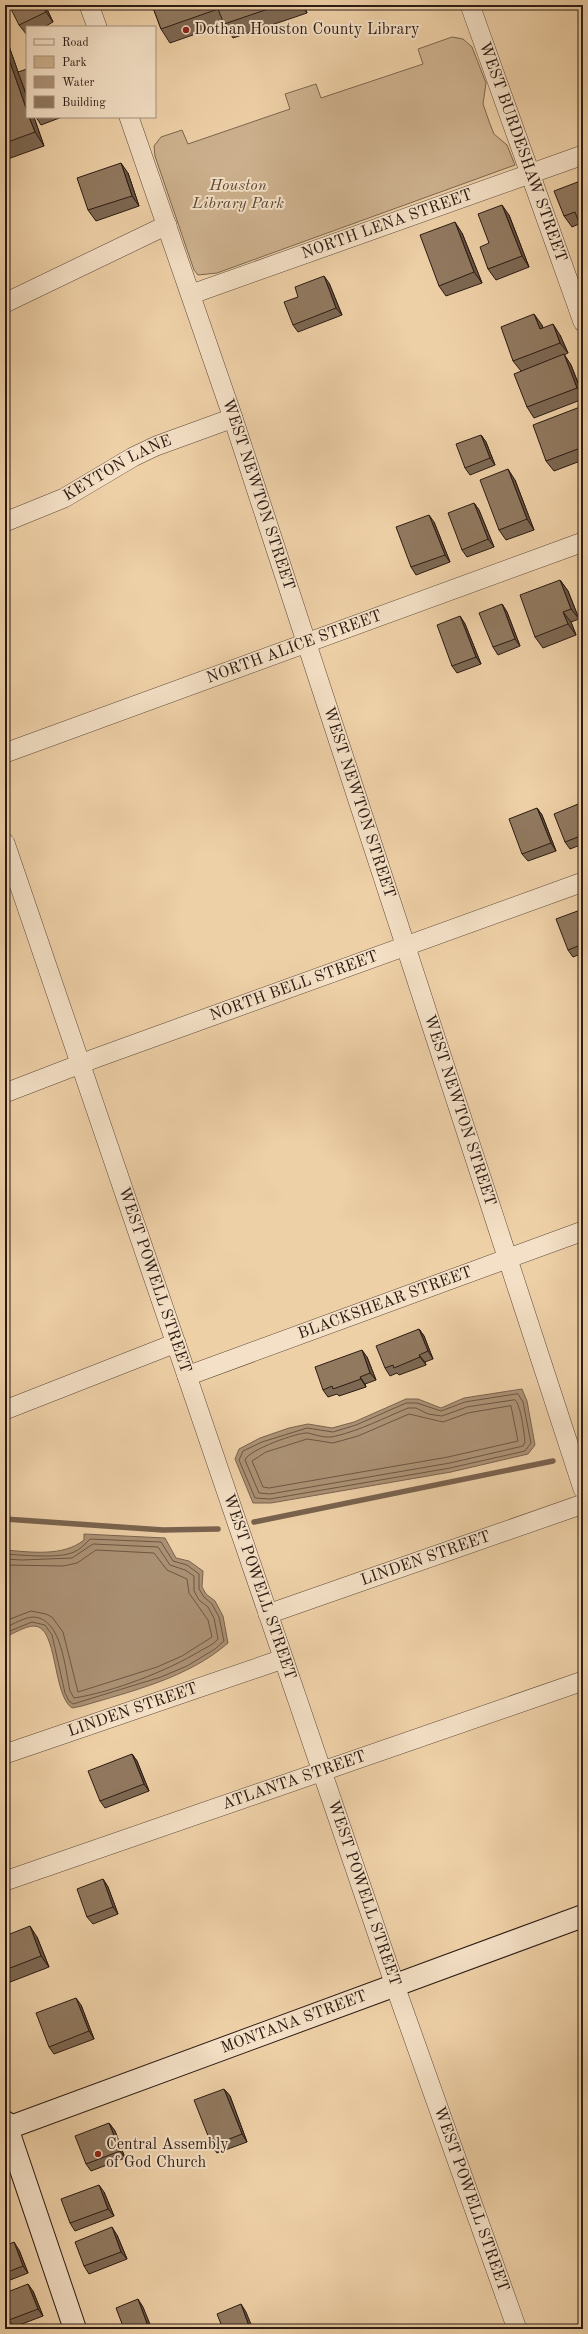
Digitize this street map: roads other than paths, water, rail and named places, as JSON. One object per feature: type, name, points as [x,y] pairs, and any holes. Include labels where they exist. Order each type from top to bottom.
[{"type":"street","points":[[89,5],[97,26]]},
{"type":"street","name":"WEST BURDESHAW STREET","points":[[470,5],[583,322]]},
{"type":"street","name":"WEST NEWTON STREET","points":[[129,118],[192,294],[583,1489]]},
{"type":"street","name":"NORTH LENA STREET","points":[[192,294],[583,155]]},
{"type":"street","points":[[5,303],[167,225]]},
{"type":"street","name":"KEYTON LANE","points":[[5,522],[64,498],[133,457],[156,446],[232,418]]},
{"type":"street","name":"NORTH ALICE STREET","points":[[5,753],[583,542]]},
{"type":"street","name":"WEST POWELL STREET","points":[[5,843],[283,1659],[516,2329]]},
{"type":"street","name":"NORTH BELL STREET","points":[[5,1093],[80,1063],[583,882]]},
{"type":"street","name":"BLACKSHEAR STREET","points":[[187,1376],[583,1231]]},
{"type":"street","points":[[5,1410],[176,1343]]},
{"type":"street","name":"LINDEN STREET","points":[[268,1614],[583,1504]]},
{"type":"street","name":"LINDEN STREET","points":[[5,1754],[283,1659]]},
{"type":"street","name":"ATLANTA STREET","points":[[5,1881],[583,1681]]},
{"type":"street","name":"MONTANA STREET","points":[[6,2126],[396,1986],[583,1916]]},
{"type":"street","points":[[6,2126],[76,2329]]},
{"type":"water","points":[[522,1389],[527,1401],[535,1445],[528,1454],[451,1472],[271,1503],[253,1503],[235,1459],[239,1449],[260,1438],[289,1428],[308,1424],[332,1428],[354,1422],[406,1399],[418,1399],[441,1408],[464,1398]]},
{"type":"water","points":[[84,1534],[165,1538],[176,1558],[189,1561],[203,1571],[202,1587],[206,1594],[215,1601],[223,1616],[228,1643],[195,1666],[159,1682],[140,1689],[72,1708],[61,1689],[51,1648],[42,1629],[30,1626],[5,1637],[5,1550],[46,1552],[66,1549],[84,1540]]},
{"type":"waterway","points":[[254,1522],[553,1461]]},
{"type":"waterway","points":[[5,1519],[163,1530],[218,1529]]},
{"type":"place","name":"Dothan Houston County Library","points":[[186,30]]},
{"type":"place","name":"Central Assembly of God Church","points":[[98,2154]]},
{"type":"park label","name":"Houston Library Park","points":[[238,195]]}]
